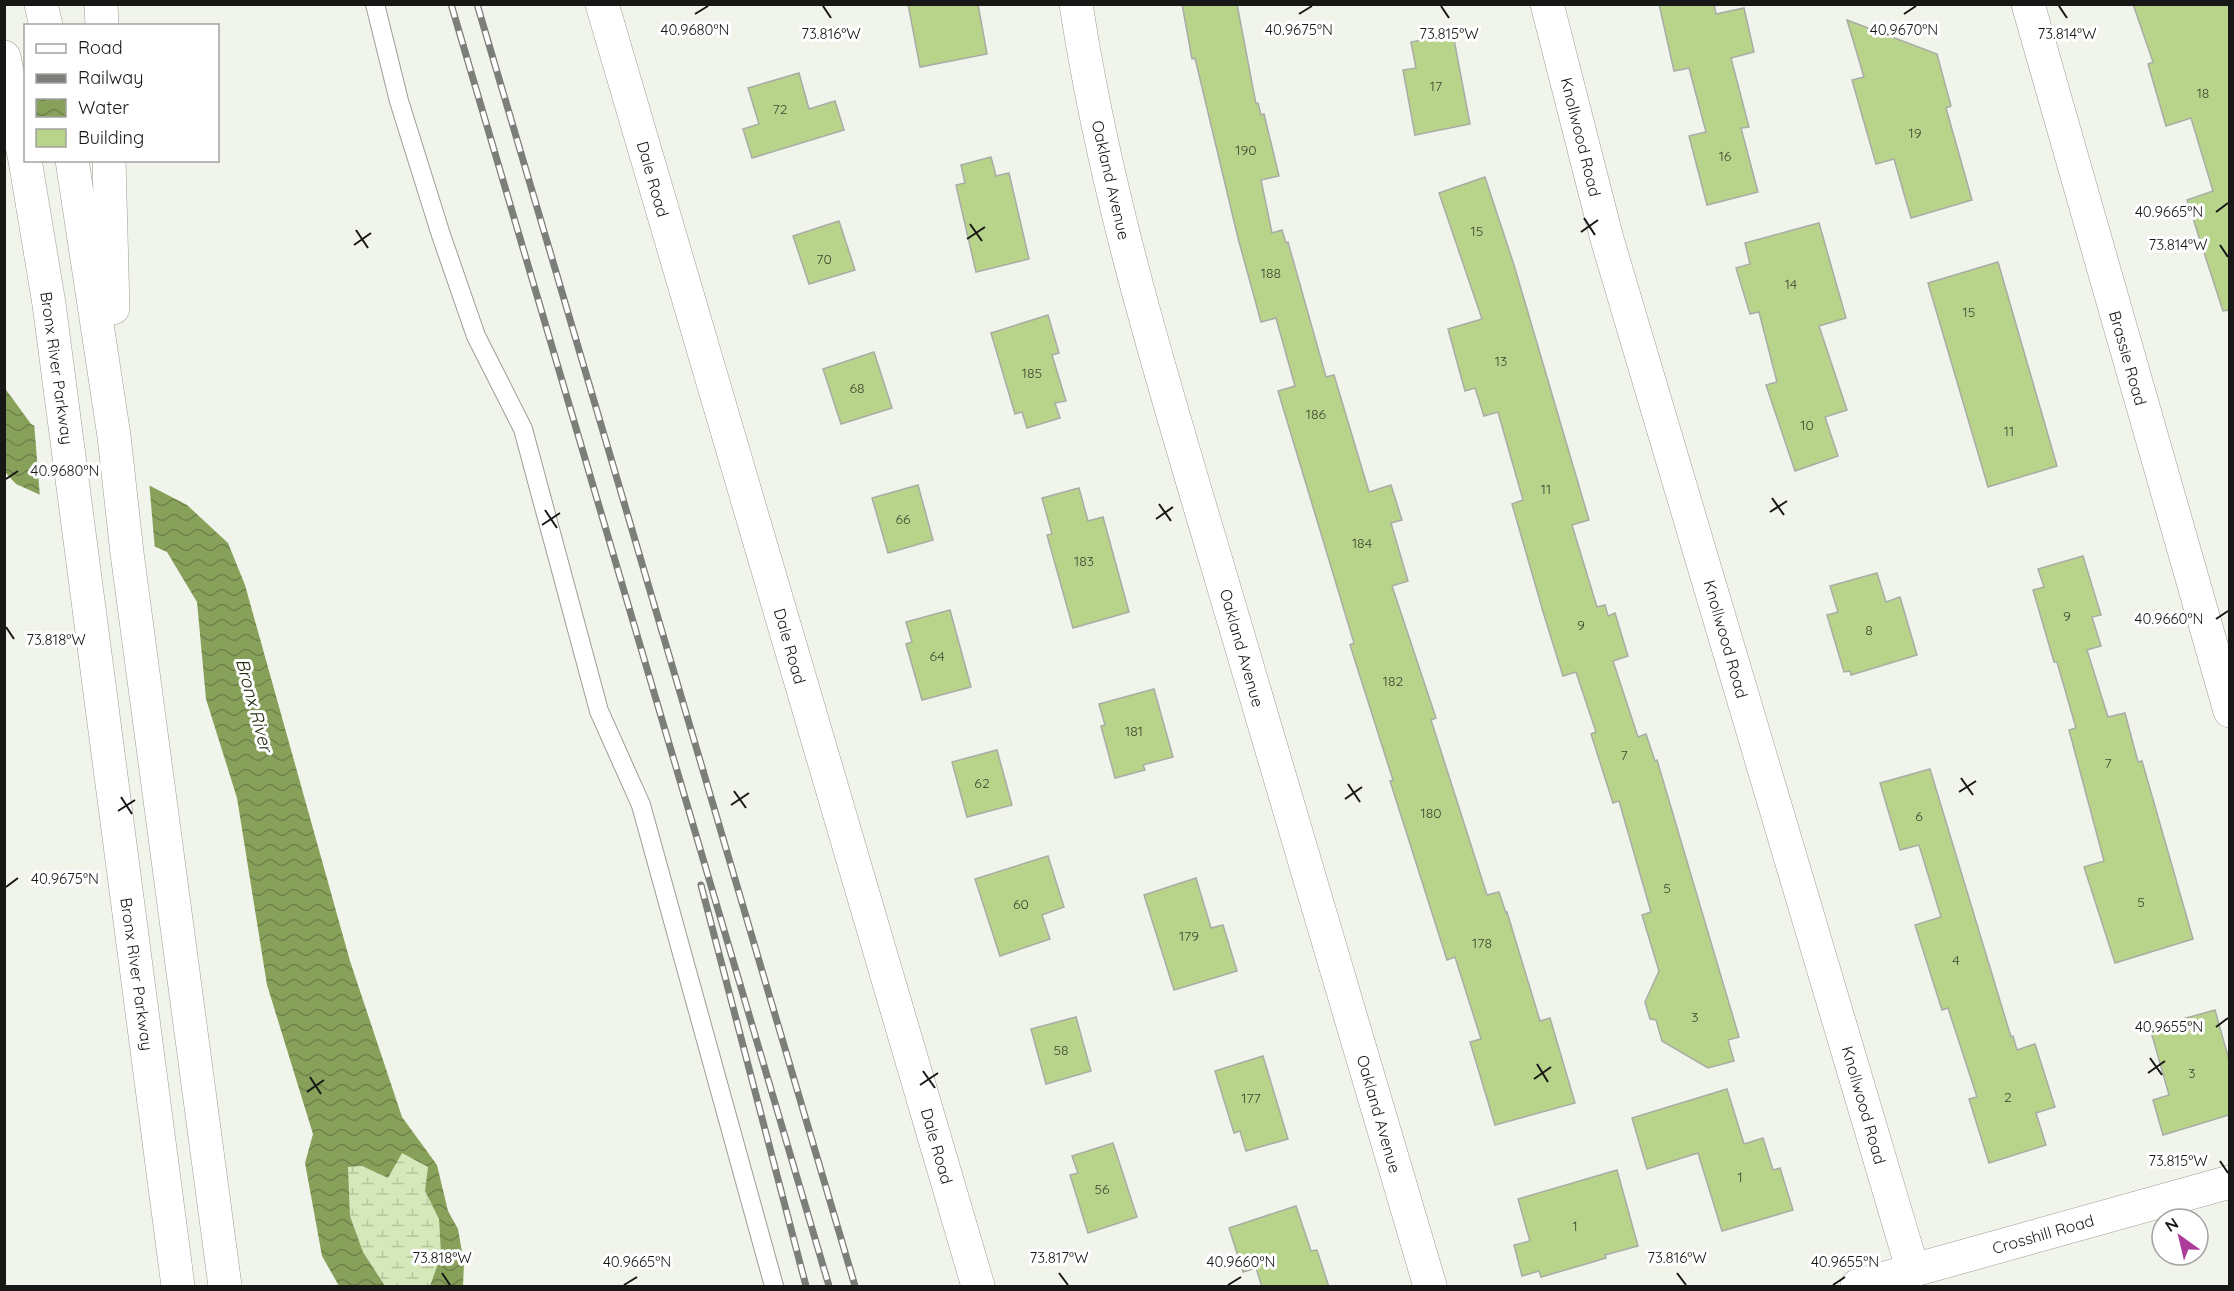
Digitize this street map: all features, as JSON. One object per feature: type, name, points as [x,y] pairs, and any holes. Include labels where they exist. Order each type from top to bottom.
[{"type":"main road","points":[[41,4],[46,24]]},
{"type":"main road","points":[[101,4],[102,24]]},
{"type":"main road","name":"Dale Road","points":[[602,4],[978,1287]]},
{"type":"main road","name":"Oakland Avenue","points":[[1076,4],[1088,81],[1124,239],[1430,1287]]},
{"type":"main road","name":"Knollwood Road","points":[[1547,4],[1607,239],[1913,1271]]},
{"type":"main road","name":"Brassie Road","points":[[2028,4],[2229,711]]},
{"type":"main road","name":"Bronx River Parkway","points":[[4,57],[24,162]]},
{"type":"main road","name":"Bronx River Parkway","points":[[24,162],[37,230],[64,412],[178,1287]]},
{"type":"main road","points":[[72,162],[114,436],[127,553],[225,1287]]},
{"type":"main road","points":[[109,162],[112,214],[114,436]]},
{"type":"main road","name":"Crosshill Road","points":[[1857,1287],[2229,1182]]},
{"type":"lane","points":[[375,4],[399,101],[476,336],[523,429],[599,711],[641,805],[774,1287]]},
{"type":"green space","points":[[401,1152],[428,1167],[425,1191],[439,1219],[441,1255],[430,1286],[385,1286],[363,1252],[350,1216],[348,1167],[362,1166],[388,1178]]},
{"type":"water","name":"Bronx River","points":[[4,387],[31,424],[187,505],[228,543],[245,585],[350,961],[402,1117],[437,1165],[448,1211],[458,1229],[464,1264],[463,1286],[430,1286],[441,1255],[439,1219],[425,1191],[428,1167],[402,1153],[388,1178],[362,1166],[348,1167],[350,1216],[363,1252],[385,1286],[339,1286],[322,1256],[305,1163],[313,1134],[267,985],[237,798],[206,699],[197,602],[167,552],[16,484],[5,472]]},
{"type":"pier","points":[[34,422],[149,481],[155,550],[40,498]]},
{"type":"building","points":[[908,4],[978,4],[987,54],[920,67]]},
{"type":"building","points":[[1182,4],[1237,4],[1256,104],[1258,103],[1261,115],[1264,114],[1279,176],[1261,180],[1272,233],[1282,230],[1286,243],[1288,242],[1326,377],[1334,375],[1369,492],[1391,485],[1402,520],[1391,523],[1408,581],[1392,586],[1436,718],[1431,720],[1487,895],[1499,892],[1540,1021],[1550,1018],[1575,1103],[1495,1125],[1470,1042],[1481,1039],[1455,957],[1447,960],[1390,781],[1393,780],[1350,645],[1354,643],[1278,391],[1295,386],[1276,318],[1261,322],[1238,238],[1195,58],[1192,59]]},
{"type":"building","points":[[1659,4],[1714,4],[1716,14],[1744,8],[1754,52],[1731,58],[1749,127],[1741,128],[1758,192],[1707,205],[1689,136],[1706,132],[1689,68],[1674,71]]},
{"type":"building","points":[[2133,4],[2229,4],[2229,310],[2223,311],[2187,200],[2213,191],[2191,118],[2166,126],[2148,64],[2153,62]]},
{"type":"building","points":[[1847,20],[1937,54],[1951,106],[1946,108],[1972,200],[1911,218],[1894,159],[1876,164],[1852,80],[1864,77]]},
{"type":"building","points":[[1453,34],[1470,124],[1415,135],[1403,70],[1416,68],[1411,42]]},
{"type":"building","points":[[799,73],[809,109],[835,101],[844,130],[752,158],[743,129],[759,124],[748,88]]},
{"type":"building","points":[[991,157],[996,176],[1009,173],[1029,259],[976,272],[956,185],[965,183],[961,165]]},
{"type":"building","points":[[1485,177],[1514,265],[1589,520],[1572,525],[1597,607],[1605,605],[1608,616],[1615,613],[1628,656],[1613,661],[1638,737],[1646,734],[1655,761],[1657,760],[1739,1037],[1728,1040],[1734,1061],[1708,1068],[1662,1041],[1656,1020],[1650,1019],[1645,1002],[1659,971],[1642,915],[1651,912],[1619,801],[1613,803],[1591,734],[1596,732],[1576,672],[1563,676],[1544,615],[1512,504],[1523,500],[1498,412],[1484,416],[1475,388],[1465,391],[1448,329],[1482,319],[1439,193]]},
{"type":"building","points":[[839,221],[855,270],[809,284],[793,236]]},
{"type":"building","points":[[1819,223],[1846,318],[1819,326],[1847,410],[1825,417],[1838,456],[1795,471],[1766,385],[1777,382],[1759,312],[1750,314],[1736,268],[1750,264],[1745,243]]},
{"type":"building","points":[[1998,262],[2057,466],[1988,487],[1928,283]]},
{"type":"building","points":[[1048,315],[1059,353],[1052,355],[1066,401],[1055,403],[1060,418],[1027,428],[1022,412],[1015,414],[991,333]]},
{"type":"building","points":[[874,352],[892,408],[841,424],[823,369]]},
{"type":"building","points":[[918,485],[933,540],[888,553],[872,498]]},
{"type":"building","points":[[1079,488],[1088,521],[1103,517],[1129,612],[1073,628],[1047,535],[1052,534],[1042,498]]},
{"type":"building","points":[[2083,556],[2101,615],[2092,617],[2101,646],[2087,650],[2108,717],[2125,713],[2138,762],[2142,761],[2193,939],[2115,963],[2084,867],[2104,861],[2069,730],[2076,728],[2033,590],[2044,587],[2038,569]]},
{"type":"building","points":[[1877,573],[1886,602],[1900,597],[1917,655],[1851,675],[1850,671],[1844,672],[1827,615],[1838,612],[1830,586]]},
{"type":"building","points":[[950,610],[971,687],[922,700],[906,644],[912,642],[906,622]]},
{"type":"building","points":[[1154,689],[1173,757],[1143,765],[1145,770],[1115,778],[1101,726],[1105,725],[1099,704]]},
{"type":"building","points":[[997,750],[1012,805],[967,817],[952,762]]},
{"type":"building","points":[[1930,769],[2011,1037],[2013,1036],[2017,1050],[2035,1044],[2055,1107],[2036,1113],[2046,1145],[1989,1163],[1969,1099],[1977,1097],[1948,1008],[1942,1010],[1915,925],[1941,917],[1919,845],[1900,850],[1880,783]]},
{"type":"building","points":[[1048,856],[1064,907],[1042,915],[1050,939],[1000,956],[975,879]]},
{"type":"building","points":[[1196,878],[1211,928],[1223,925],[1237,971],[1174,990],[1144,895]]},
{"type":"building","points":[[2215,1010],[2229,1060],[2229,1115],[2163,1135],[2153,1100],[2169,1095],[2150,1028]]},
{"type":"building","points":[[1076,1017],[1091,1071],[1046,1084],[1031,1029]]},
{"type":"building","points":[[1263,1056],[1288,1139],[1246,1151],[1240,1131],[1234,1133],[1215,1071]]},
{"type":"building","points":[[1727,1089],[1744,1144],[1763,1138],[1773,1170],[1780,1168],[1793,1210],[1722,1231],[1698,1153],[1647,1169],[1632,1118]]},
{"type":"building","points":[[1113,1143],[1137,1217],[1088,1233],[1070,1175],[1078,1173],[1072,1156]]},
{"type":"building","points":[[1617,1170],[1638,1246],[1541,1277],[1539,1271],[1522,1276],[1514,1245],[1530,1241],[1518,1199]]},
{"type":"building","points":[[1296,1206],[1311,1251],[1317,1250],[1329,1287],[1262,1287],[1256,1268],[1243,1272],[1229,1228]]},
{"type":"railway","points":[[451,4],[829,1286]]},
{"type":"railway","points":[[477,4],[855,1286]]},
{"type":"railway","points":[[701,885],[806,1286]]}]
